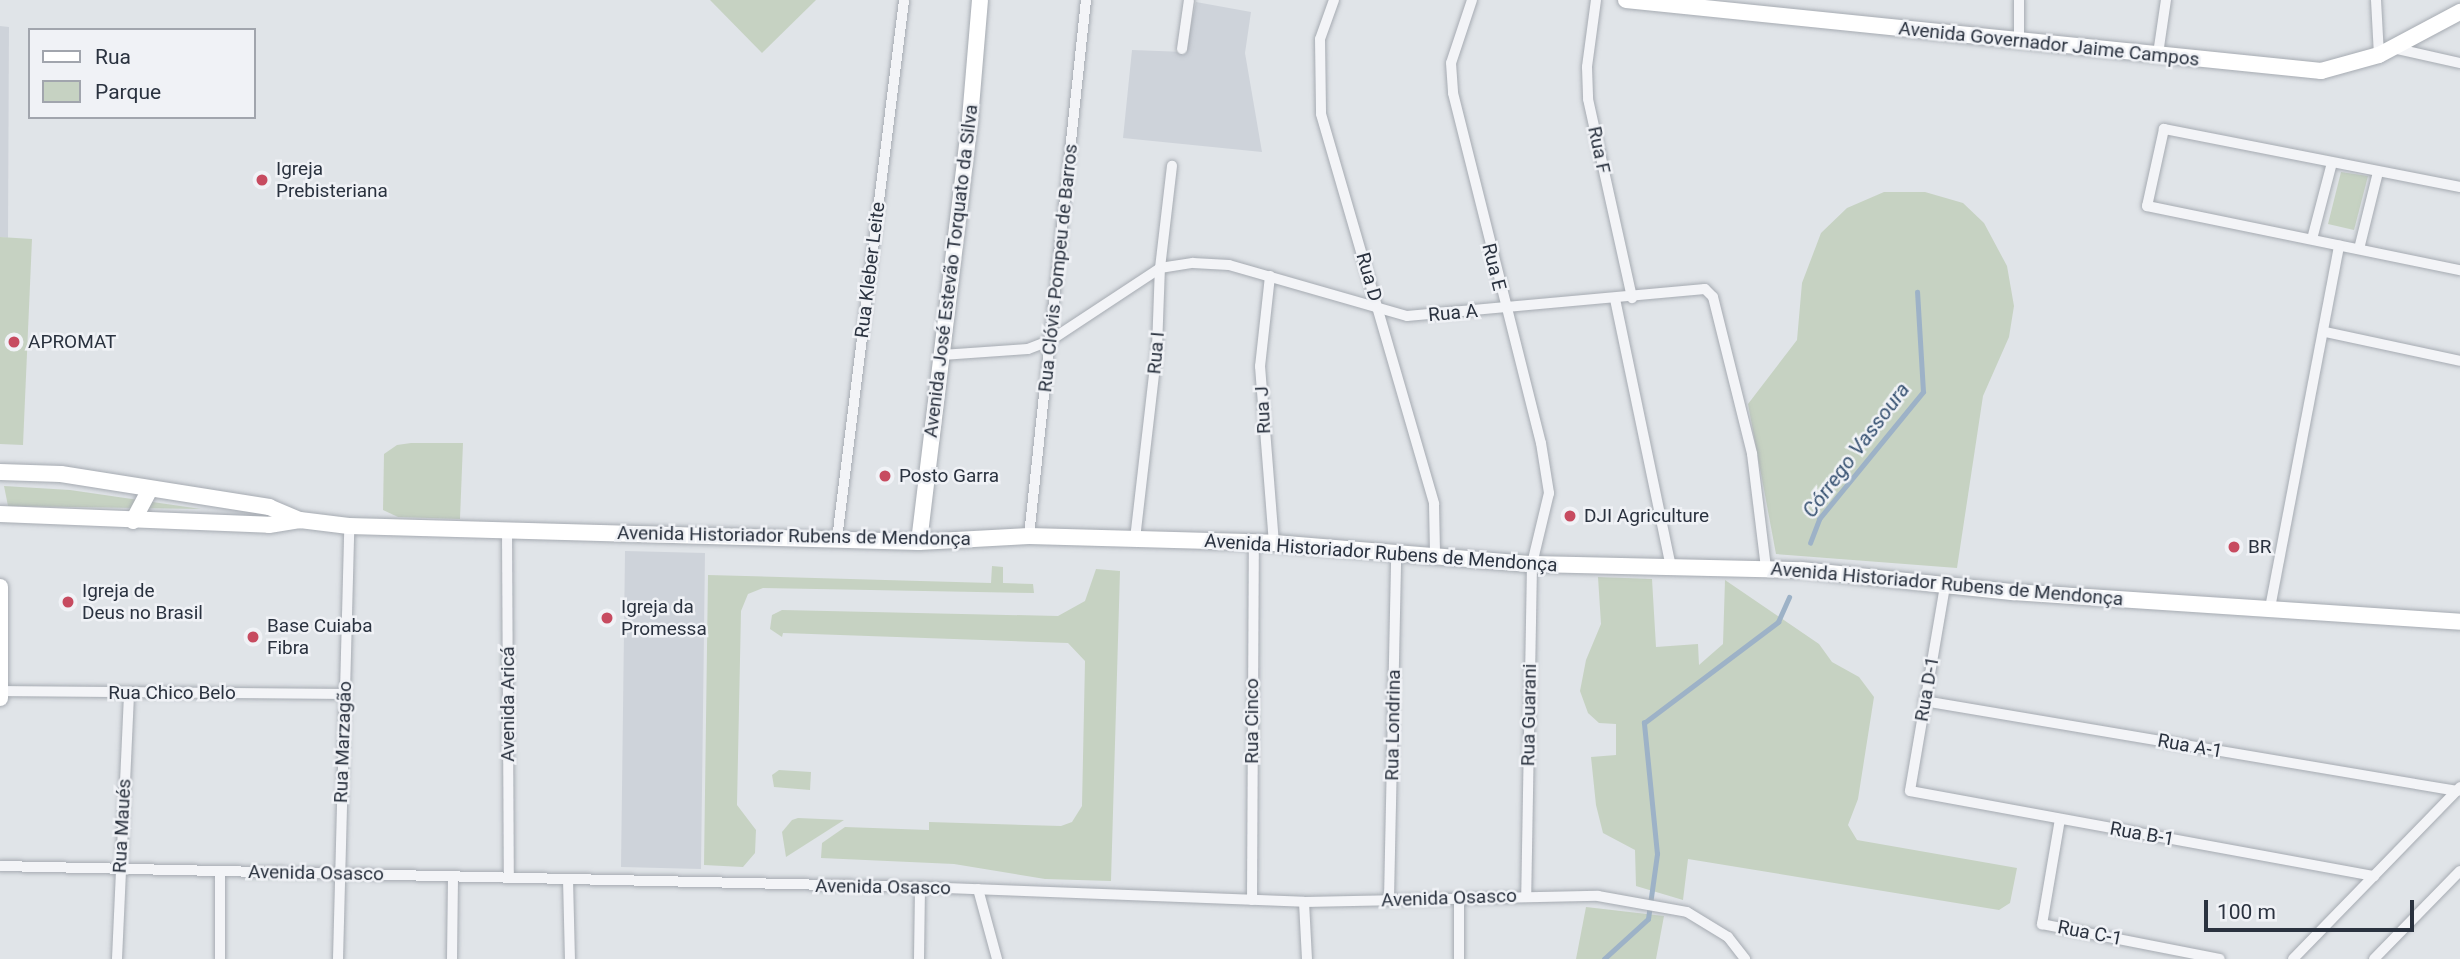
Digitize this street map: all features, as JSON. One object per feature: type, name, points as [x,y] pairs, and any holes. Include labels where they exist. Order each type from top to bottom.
[{"type":"main road","name":"Avenida José Estevão Torquato da Silva","points":[[919,542],[980,0]]},
{"type":"main road","name":"Avenida Governador Jaime Campos","points":[[1626,0],[2321,71],[2386,52],[2460,12]]},
{"type":"main road","name":"Avenida Historiador Rubens de Mendonça","points":[[0,472],[61,474],[149,491],[269,507],[300,520],[349,526],[919,542],[1029,536],[1254,542],[1435,553],[1532,564],[1766,568],[1945,586],[2460,622]]},
{"type":"main road","points":[[133,521],[149,491]]},
{"type":"main road","name":"Avenida Historiador Rubens de Mendonça","points":[[0,514],[270,525],[300,520]]},
{"type":"main road","points":[[0,587],[0,698]]},
{"type":"street","name":"Rua Kleber Leite","points":[[837,539],[904,0]]},
{"type":"street","name":"Rua Clóvis Pompeu de Barros","points":[[1029,536],[1086,0]]},
{"type":"street","points":[[1182,49],[1189,0]]},
{"type":"street","name":"Rua D","points":[[1334,0],[1320,39],[1321,114],[1434,504],[1435,553]]},
{"type":"street","name":"Rua E","points":[[1472,0],[1457,41],[1451,78],[1504,307],[1542,443],[1549,493],[1541,535]]},
{"type":"street","name":"Rua F","points":[[1596,0],[1587,67],[1588,99],[1632,298]]},
{"type":"street","points":[[2019,0],[2019,40]]},
{"type":"street","points":[[2158,54],[2166,0]]},
{"type":"street","points":[[2376,0],[2386,52],[2460,63]]},
{"type":"street","points":[[2460,187],[2164,129],[2147,206],[2460,270]]},
{"type":"street","points":[[2312,239],[2332,163]]},
{"type":"street","name":"Rua I","points":[[1135,539],[1157,348],[1160,268],[1172,166]]},
{"type":"street","points":[[2359,249],[2378,172]]},
{"type":"street","points":[[2270,608],[2325,332],[2339,246]]},
{"type":"street","name":"Rua A","points":[[942,355],[1028,349],[1051,340],[1160,268],[1193,263],[1229,265],[1378,308],[1417,316],[1632,298],[1702,289],[1712,294],[1752,454],[1766,568]]},
{"type":"street","name":"Rua J","points":[[1270,276],[1260,366],[1274,543]]},
{"type":"street","points":[[1615,299],[1671,566]]},
{"type":"street","points":[[2325,332],[2460,361]]},
{"type":"street","name":"Rua Marzagão","points":[[338,959],[349,526]]},
{"type":"street","name":"Avenida Aricá","points":[[507,530],[509,878]]},
{"type":"street","name":"Rua Guarani","points":[[1526,895],[1532,564],[1541,535]]},
{"type":"street","name":"Rua Cinco","points":[[1252,900],[1254,542]]},
{"type":"street","name":"Rua Londrina","points":[[1389,899],[1396,551]]},
{"type":"street","name":"Rua D-1","points":[[1910,791],[1945,586]]},
{"type":"street","name":"Rua Chico Belo","points":[[0,691],[344,694]]},
{"type":"street","name":"Rua Maués","points":[[117,959],[129,693]]},
{"type":"street","name":"Rua A-1","points":[[1924,701],[2458,789]]},
{"type":"street","points":[[2293,959],[2458,789]]},
{"type":"street","name":"Rua B-1","points":[[1910,791],[2374,876]]},
{"type":"street","name":"Rua C-1","points":[[2060,819],[2042,924],[2220,959]]},
{"type":"street","name":"Avenida Osasco","points":[[0,866],[920,887],[1304,902],[1459,900],[1526,895],[1641,901],[1698,918],[1728,937],[1745,959]]},
{"type":"street","points":[[2374,959],[2460,870]]},
{"type":"street","points":[[220,871],[220,959]]},
{"type":"street","points":[[452,959],[453,876]]},
{"type":"street","points":[[568,879],[570,959]]},
{"type":"street","points":[[919,959],[920,887]]},
{"type":"street","points":[[978,889],[997,959]]},
{"type":"street","points":[[1459,900],[1459,959]]},
{"type":"street","points":[[1304,902],[1307,959]]},
{"type":"shaded area","points":[[1196,2],[1251,12],[1245,53],[1262,152],[1123,138],[1132,50],[1185,52]]},
{"type":"shaded area","points":[[0,26],[9,27],[8,238],[0,237]]},
{"type":"shaded area","points":[[625,551],[705,553],[701,869],[621,867]]},
{"type":"green space","points":[[710,0],[816,0],[762,53]]},
{"type":"green space","points":[[2341,172],[2368,176],[2354,230],[2328,224]]},
{"type":"green space","points":[[1884,192],[1925,192],[1963,203],[1984,223],[2007,266],[2014,306],[2009,337],[1983,396],[1957,568],[1776,554],[1748,404],[1797,340],[1802,283],[1821,233],[1847,208]]},
{"type":"green space","name":"APROMAT","points":[[0,237],[32,239],[23,445],[0,444]]},
{"type":"green space","points":[[463,443],[460,519],[398,517],[383,510],[384,454],[397,445]]},
{"type":"green space","points":[[4,486],[70,490],[201,509],[8,506]]},
{"type":"green space","points":[[992,566],[1003,567],[1003,583],[1033,584],[1034,593],[763,588],[748,594],[741,611],[737,805],[756,830],[755,853],[743,867],[704,865],[708,575],[991,583]]},
{"type":"green space","points":[[1096,569],[1120,571],[1111,881],[1045,879],[954,864],[821,858],[822,843],[845,827],[929,830],[929,822],[1061,826],[1072,822],[1082,806],[1085,661],[1068,643],[783,633],[782,637],[770,629],[772,615],[782,610],[1058,616],[1085,601]]},
{"type":"green space","points":[[1598,577],[1652,579],[1656,647],[1698,644],[1699,665],[1723,644],[1725,580],[1819,644],[1832,662],[1859,677],[1874,697],[1858,799],[1848,825],[1857,840],[2017,868],[2010,903],[1999,910],[1688,859],[1683,900],[1636,886],[1635,850],[1603,833],[1596,805],[1591,757],[1616,755],[1616,724],[1599,723],[1588,713],[1580,691],[1586,660],[1601,624]]},
{"type":"green space","points":[[779,770],[811,772],[810,790],[774,787],[772,775]]},
{"type":"green space","points":[[792,820],[844,820],[786,857],[782,832]]},
{"type":"green space","points":[[1586,907],[1664,916],[1656,959],[1576,959]]},
{"type":"waterway","name":"Córrego Vassoura","points":[[1810,543],[1819,519],[1923,392],[1917,292]]},
{"type":"waterway","name":"Córrego Vassoura","points":[[1604,959],[1648,919],[1657,854],[1644,723],[1778,622],[1789,597]]},
{"type":"place","name":"Igreja Prebisteriana","points":[[262,180]]},
{"type":"place","name":"APROMAT","points":[[14,342]]},
{"type":"place","name":"Posto Garra","points":[[885,476]]},
{"type":"place","name":"DJI Agriculture","points":[[1570,516]]},
{"type":"place","name":"BR","points":[[2234,547]]},
{"type":"place","name":"Igreja de Deus no Brasil","points":[[68,602]]},
{"type":"place","name":"Igreja da Promessa","points":[[607,618]]},
{"type":"place","name":"Base Cuiaba Fibra","points":[[253,637]]}]
